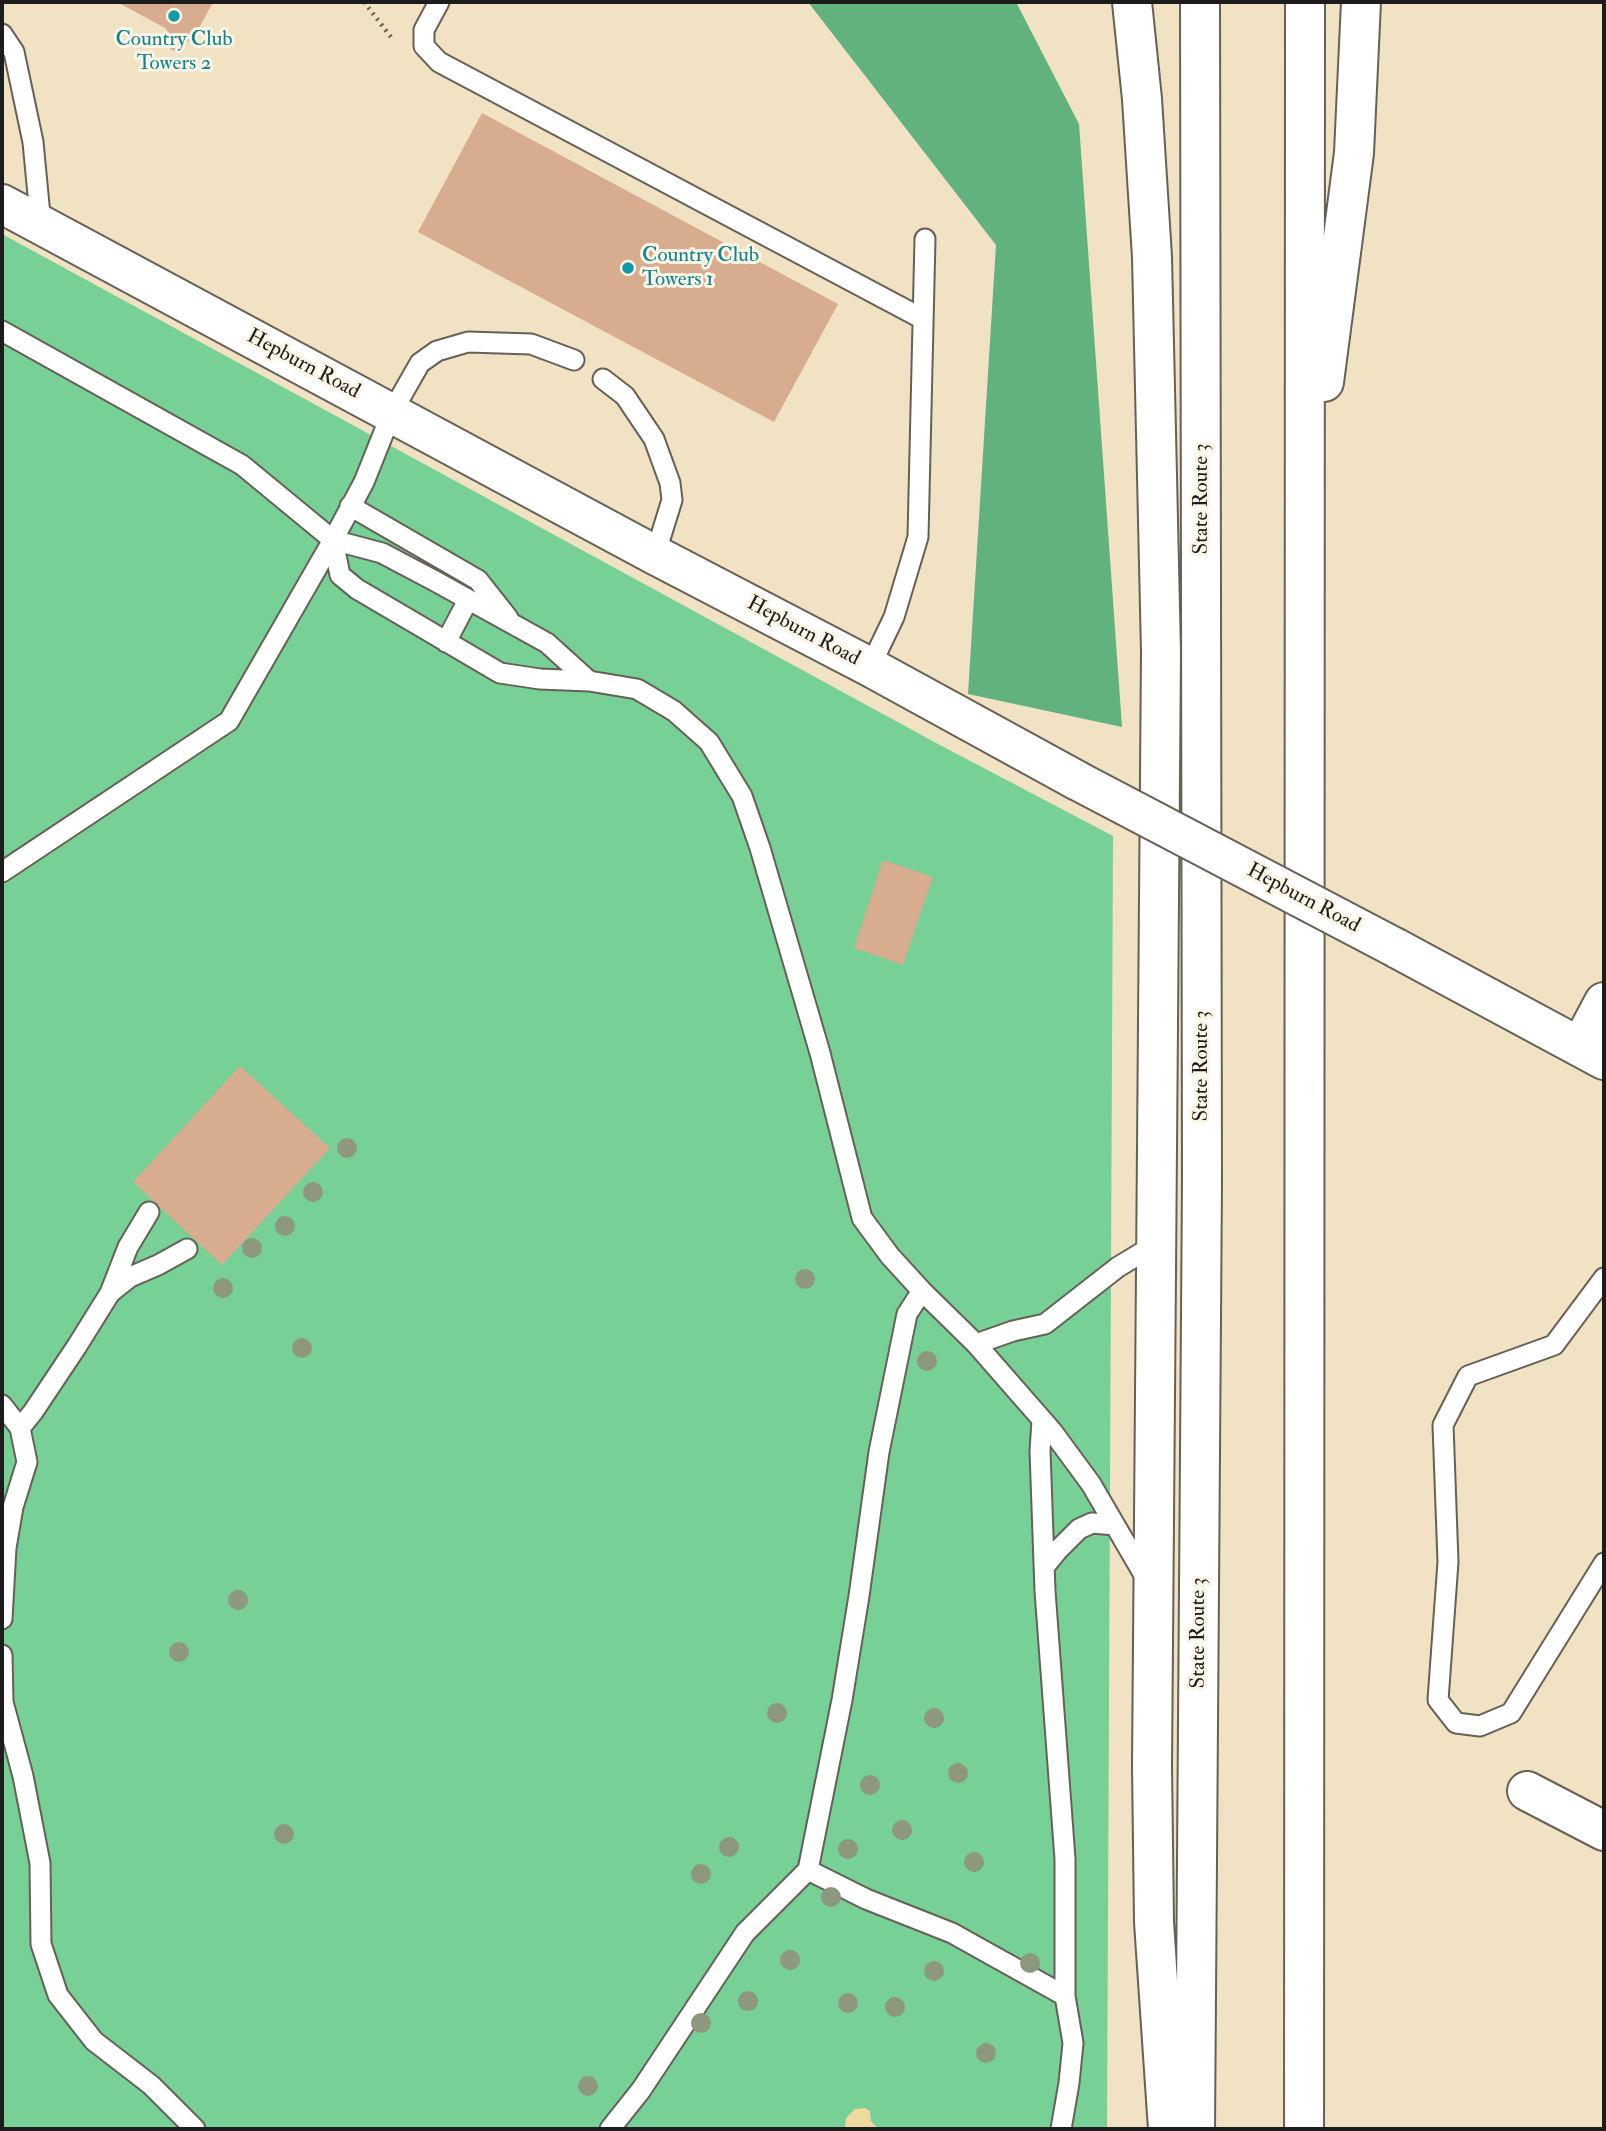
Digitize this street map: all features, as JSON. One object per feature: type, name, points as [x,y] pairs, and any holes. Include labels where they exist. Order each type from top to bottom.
[{"type":"main road","points":[[1132,2],[1142,99],[1152,257],[1160,625],[1152,1765],[1154,1922],[1168,2129]]},
{"type":"main road","name":"State Route 3","points":[[1195,2129],[1202,1181],[1200,2]]},
{"type":"main road","points":[[1304,2129],[1305,2]]},
{"type":"main road","points":[[1304,540],[1354,153],[1361,2]]},
{"type":"main road","name":"Hepburn Road","points":[[2,204],[655,555],[870,667],[1078,782],[1592,1053]]},
{"type":"main road","points":[[1592,1053],[1604,1002]]},
{"type":"main road","points":[[1527,1791],[1604,1831]]},
{"type":"lane","points":[[439,2],[424,30],[424,46],[439,62],[923,319]]},
{"type":"lane","points":[[2,34],[14,52],[30,129],[41,226]]},
{"type":"lane","points":[[870,667],[894,617],[918,537],[925,239]]},
{"type":"lane","points":[[2,331],[242,465],[333,540],[382,552],[547,643],[589,681]]},
{"type":"lane","points":[[2,872],[229,721],[364,482],[392,412],[420,363],[437,351],[468,342],[531,344],[574,360]]},
{"type":"lane","points":[[603,379],[625,396],[654,439],[670,483],[672,500],[655,555]]},
{"type":"lane","points":[[350,506],[478,580],[516,626]]},
{"type":"lane","points":[[333,540],[340,575],[357,589],[500,673],[540,679],[589,681],[637,689],[674,711],[709,742],[742,796],[760,848],[820,1053],[862,1218],[890,1256],[976,1344],[1042,1420],[1091,1484],[1153,1591]]},
{"type":"lane","points":[[446,642],[468,600]]},
{"type":"lane","points":[[20,1428],[110,1293],[128,1247],[149,1212]]},
{"type":"lane","points":[[976,1344],[1013,1331],[1045,1324],[1118,1267],[1156,1244]]},
{"type":"lane","points":[[110,1293],[130,1277],[187,1249]]},
{"type":"lane","points":[[1604,1278],[1554,1345],[1468,1376],[1443,1425],[1448,1562],[1438,1700],[1456,1723],[1480,1727],[1511,1713],[1604,1563]]},
{"type":"lane","points":[[610,2129],[641,2090],[745,1933],[808,1870],[844,1687],[878,1452],[907,1314],[922,1291]]},
{"type":"lane","points":[[2,1405],[20,1428],[27,1462],[13,1507],[6,1548],[2,1619]]},
{"type":"lane","points":[[1042,1420],[1040,1451],[1045,1591],[1065,1859],[1065,1996],[1073,2043],[1061,2129]]},
{"type":"lane","points":[[1045,1566],[1079,1529],[1092,1523],[1115,1525]]},
{"type":"lane","points":[[2,1655],[2,1703],[23,1776],[40,1863],[41,1944],[58,1995],[94,2041],[151,2085],[195,2129]]},
{"type":"lane","points":[[808,1870],[866,1899],[952,1933],[1065,1996]]},
{"type":"green space","points":[[808,2],[1016,2],[1079,124],[1122,727],[968,694],[996,245]]},
{"type":"green space","points":[[2,234],[938,744],[1113,836],[1107,2129],[2,2129]]},
{"type":"sand","points":[[865,2108],[870,2111],[871,2121],[878,2129],[845,2129],[846,2118],[855,2109]]},
{"type":"building","name":"Country Club Towers 2","points":[[117,2],[213,2],[191,43],[188,41],[180,54],[160,43],[167,29]]},
{"type":"building","name":"Country Club Towers 1","points":[[482,113],[838,304],[774,422],[418,232]]},
{"type":"building","points":[[883,860],[933,877],[903,965],[854,948]]},
{"type":"building","points":[[240,1066],[330,1148],[222,1265],[133,1182]]},
{"type":"place","name":"Country Club Towers 2","points":[[174,16]]},
{"type":"place","name":"Country Club Towers 1","points":[[628,268]]}]
